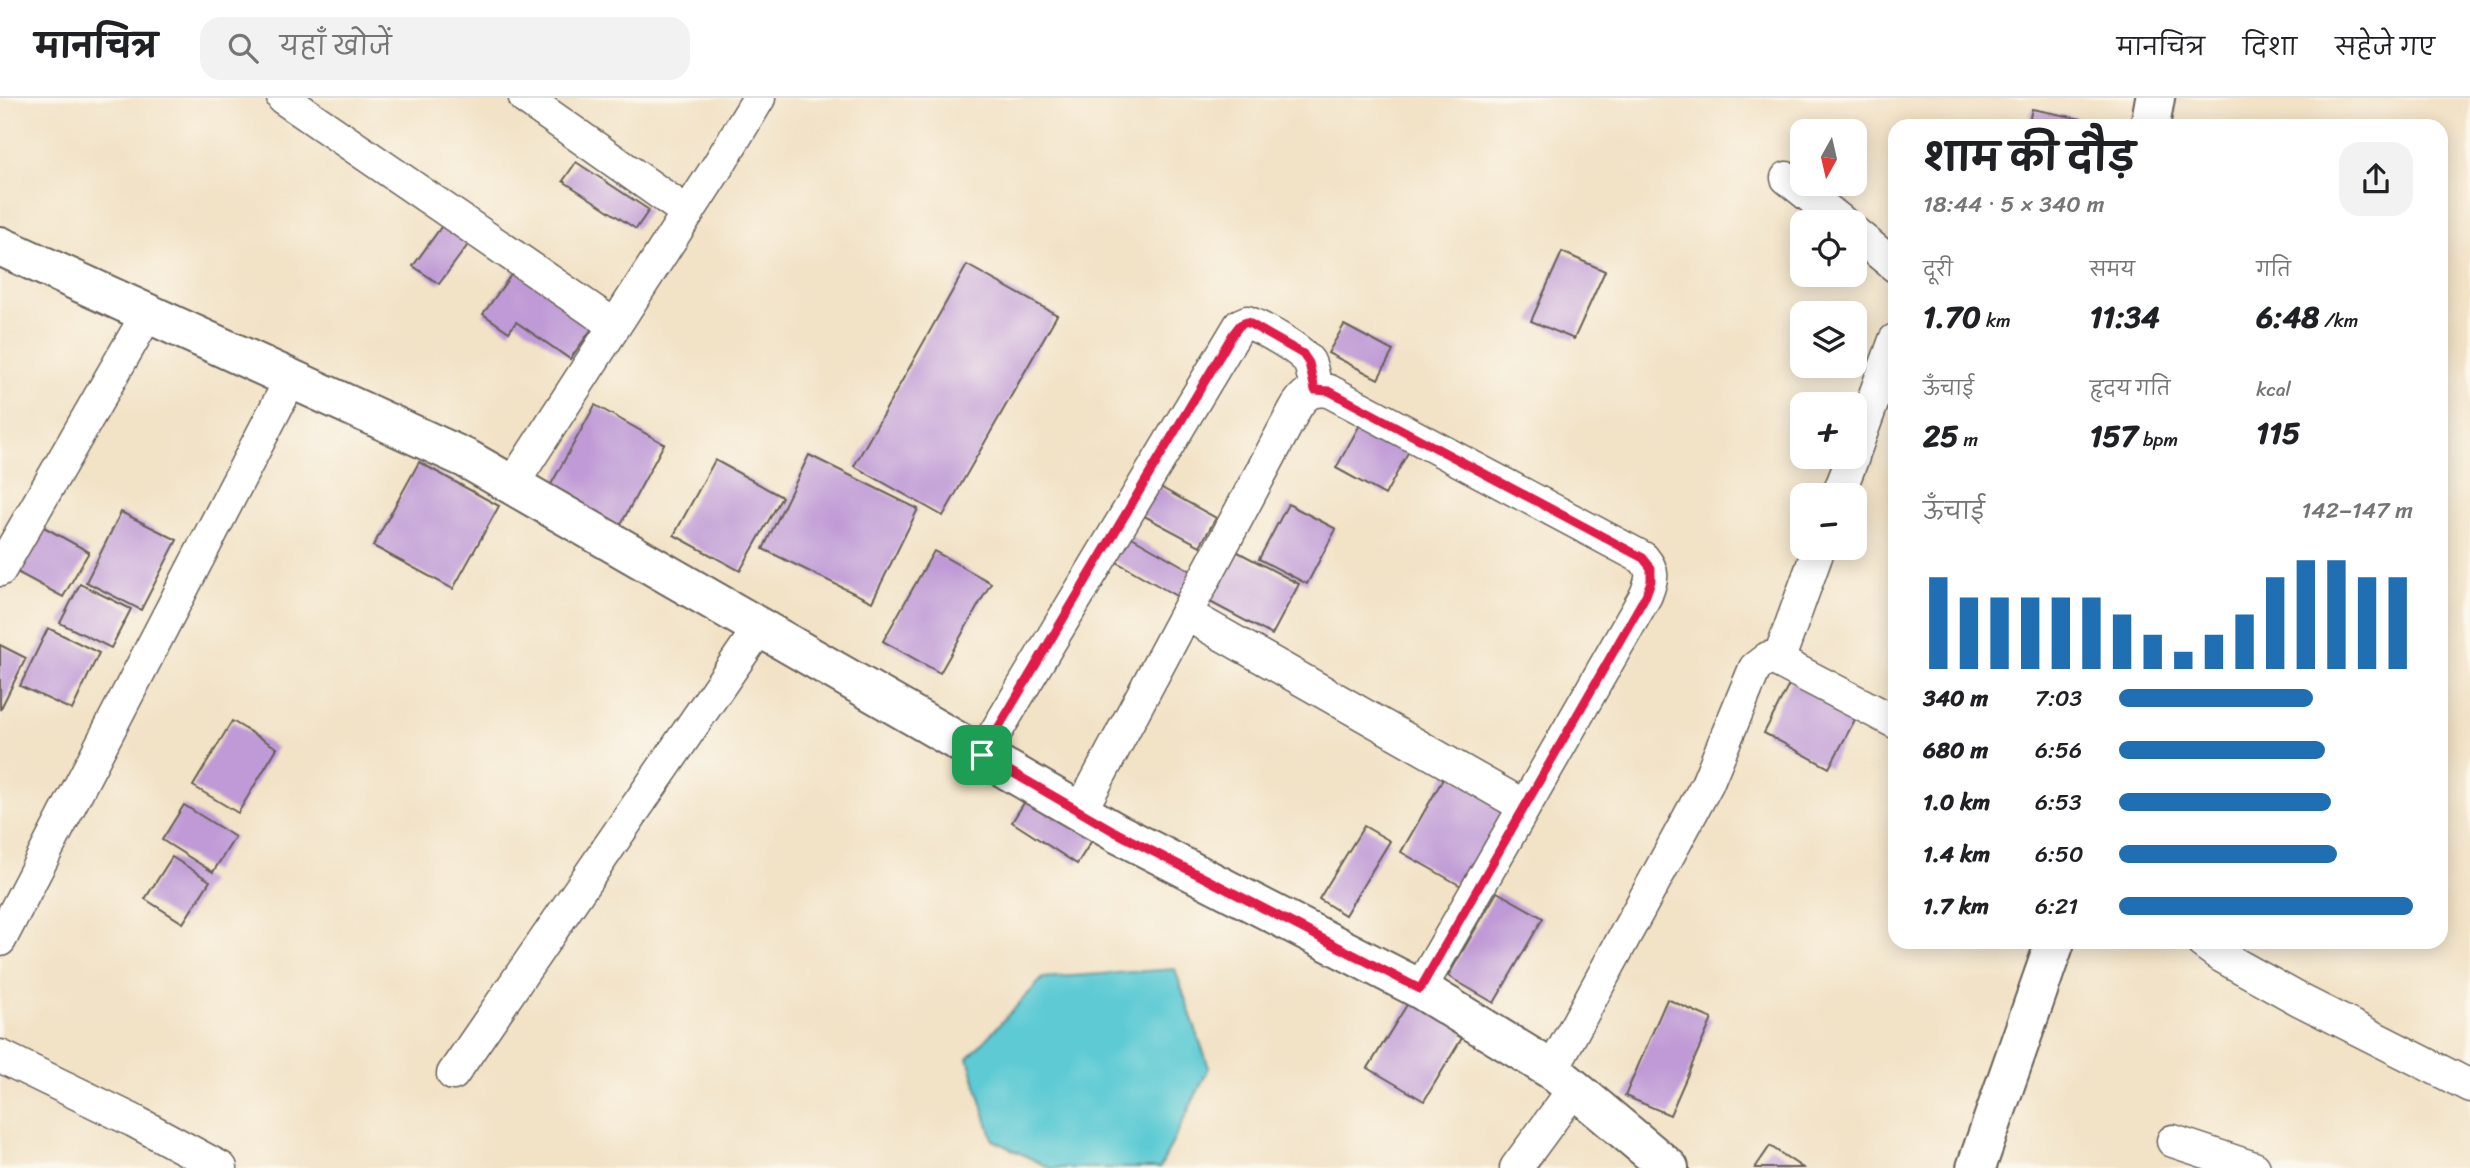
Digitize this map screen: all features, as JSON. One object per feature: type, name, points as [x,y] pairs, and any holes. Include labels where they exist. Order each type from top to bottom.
[{"type":"street","points":[[283,98],[614,326]]},
{"type":"street","points":[[525,98],[688,214]]},
{"type":"street","points":[[2151,119],[2155,98]]},
{"type":"street","points":[[512,485],[688,214],[757,99]]},
{"type":"street","points":[[1787,178],[1827,210]]},
{"type":"street","points":[[1867,243],[1888,260]]},
{"type":"street","points":[[0,246],[467,459],[1117,833],[1420,989],[1563,1080],[1669,1168]]},
{"type":"street","points":[[0,570],[148,313]]},
{"type":"street","points":[[982,755],[1240,325],[1247,322],[1256,326],[1303,354],[1309,363],[1315,390]]},
{"type":"street","points":[[1867,417],[1888,359]]},
{"type":"street","points":[[0,940],[291,379]]},
{"type":"street","points":[[1080,811],[1299,402],[1303,396],[1315,390],[1329,391],[1643,558],[1651,568],[1651,581],[1646,595],[1420,989]]},
{"type":"street","points":[[1778,660],[1815,560]]},
{"type":"street","points":[[1186,614],[1524,806]]},
{"type":"street","points":[[453,1074],[760,627]]},
{"type":"street","points":[[1516,1168],[1563,1080],[1707,784],[1755,668],[1769,658],[1778,660],[1888,718]]},
{"type":"street","points":[[1976,1168],[2053,949]]},
{"type":"street","points":[[2212,949],[2300,1000],[2470,1086]]},
{"type":"street","points":[[0,1056],[134,1121],[221,1168]]},
{"type":"street","points":[[2173,1141],[2255,1168]]},
{"type":"water","points":[[1175,969],[1209,1068],[1160,1168],[1050,1168],[993,1140],[968,1058],[1043,978]]},
{"type":"building","points":[[2032,109],[2082,119],[2030,119]]},
{"type":"building","points":[[576,162],[649,210],[636,229],[563,181]]},
{"type":"building","points":[[444,223],[470,242],[439,284],[413,266]]},
{"type":"building","points":[[1562,252],[1605,271],[1574,339],[1531,321]]},
{"type":"building","points":[[967,265],[1057,315],[943,516],[854,466]]},
{"type":"building","points":[[516,268],[596,323],[570,359],[516,322],[509,332],[483,314]]},
{"type":"building","points":[[1344,325],[1393,351],[1378,379],[1328,353]]},
{"type":"building","points":[[595,405],[664,444],[620,526],[549,488]]},
{"type":"building","points":[[1362,421],[1411,447],[1385,495],[1336,468]]},
{"type":"building","points":[[809,455],[918,509],[872,602],[763,549]]},
{"type":"building","points":[[715,460],[782,497],[740,571],[674,535]]},
{"type":"building","points":[[419,462],[499,506],[453,589],[373,546]]},
{"type":"building","points":[[1151,482],[1216,518],[1200,546],[1135,511]]},
{"type":"building","points":[[1288,504],[1336,529],[1307,584],[1259,559]]},
{"type":"building","points":[[121,512],[177,540],[141,610],[86,582]]},
{"type":"building","points":[[42,526],[89,552],[63,597],[17,572]]},
{"type":"building","points":[[1123,532],[1193,572],[1178,597],[1108,557]]},
{"type":"building","points":[[934,551],[991,583],[940,673],[883,641]]},
{"type":"building","points":[[1236,551],[1299,584],[1272,635],[1210,602]]},
{"type":"building","points":[[80,584],[131,609],[111,648],[60,623]]},
{"type":"building","points":[[48,628],[99,653],[72,710],[20,686]]},
{"type":"building","points":[[0,645],[26,658],[0,710]]},
{"type":"building","points":[[1791,681],[1857,716],[1829,768],[1764,733]]},
{"type":"building","points":[[232,721],[277,748],[238,813],[193,786]]},
{"type":"building","points":[[1447,772],[1507,806],[1461,886],[1401,852]]},
{"type":"building","points":[[1031,792],[1096,834],[1077,864],[1012,822]]},
{"type":"building","points":[[184,805],[235,837],[213,872],[162,840]]},
{"type":"building","points":[[1364,826],[1390,841],[1345,915],[1319,899]]},
{"type":"building","points":[[172,857],[210,881],[183,923],[145,899]]},
{"type":"building","points":[[1497,892],[1543,918],[1494,1003],[1448,976]]},
{"type":"building","points":[[1413,995],[1468,1028],[1424,1101],[1368,1068]]},
{"type":"building","points":[[1667,999],[1712,1019],[1670,1115],[1625,1096]]},
{"type":"building","points":[[1770,1146],[1803,1168],[1755,1168]]},
{"type":"route","points":[[1247,322],[1303,354],[1313,374],[1315,390],[1329,391],[1643,558],[1651,568],[1651,581],[1646,595],[1420,989],[1117,833],[982,755],[1233,334],[1240,325],[1247,322]]}]
